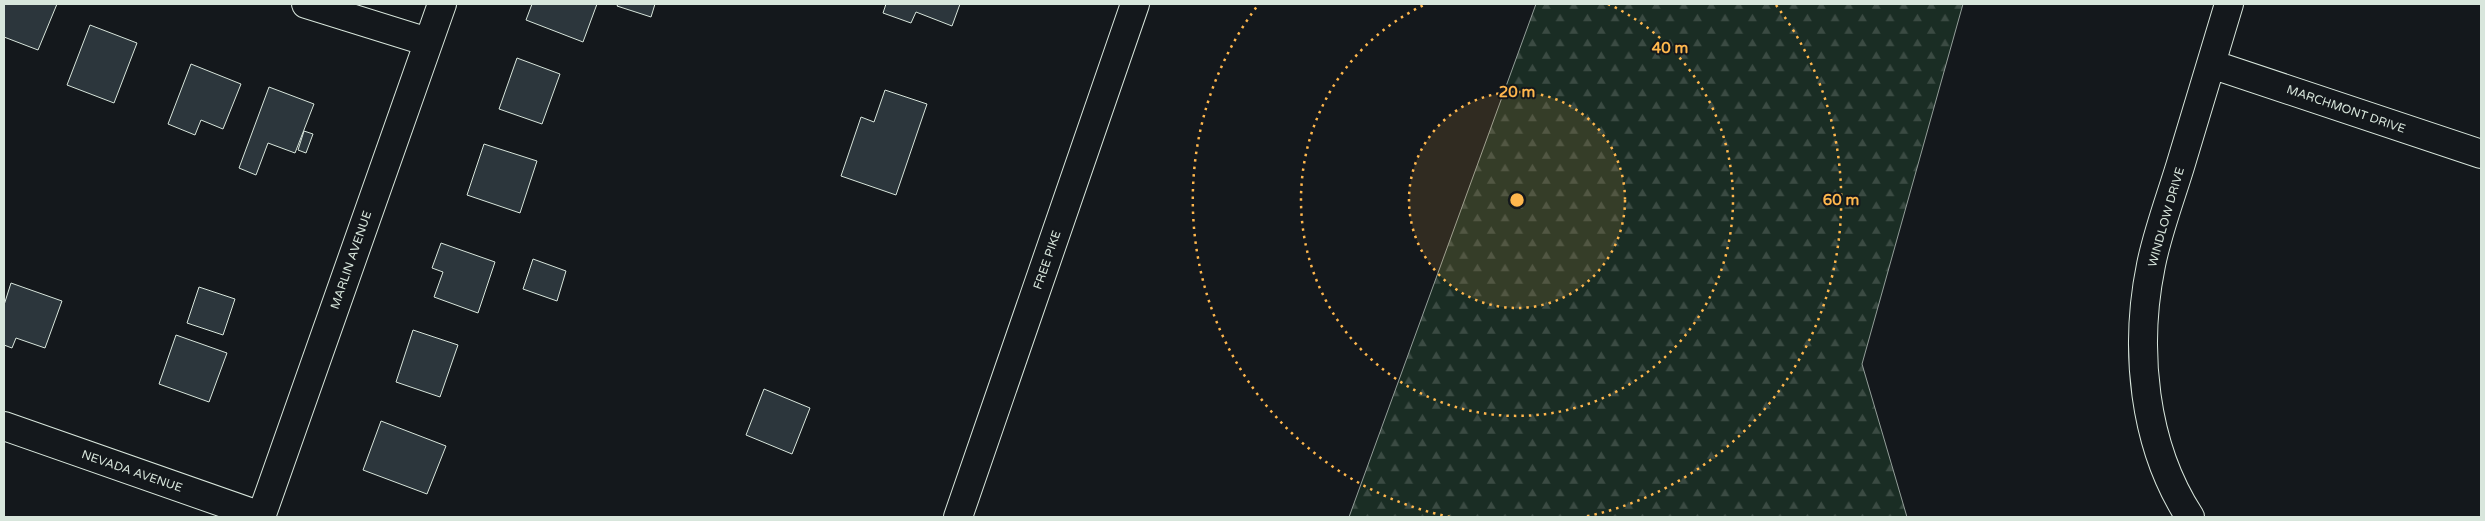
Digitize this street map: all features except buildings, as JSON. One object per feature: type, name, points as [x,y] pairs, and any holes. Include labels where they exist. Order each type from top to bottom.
[{"type":"street","points":[[306,4],[428,42]]},
{"type":"street","name":"MARLIN AVENUE","points":[[261,516],[442,4]]},
{"type":"street","name":"FREE PIKE","points":[[958,517],[1135,4]]},
{"type":"street","name":"WINDLOW DRIVE","points":[[2190,517],[2164,465],[2151,420],[2144,367],[2144,316],[2151,264],[2229,4]]},
{"type":"street","name":"MARCHMONT DRIVE","points":[[2211,64],[2481,154]]},
{"type":"street","name":"NEVADA AVENUE","points":[[4,426],[261,516]]},
{"type":"green space","points":[[1536,4],[1963,4],[1862,364],[1907,517],[1349,517]]}]
